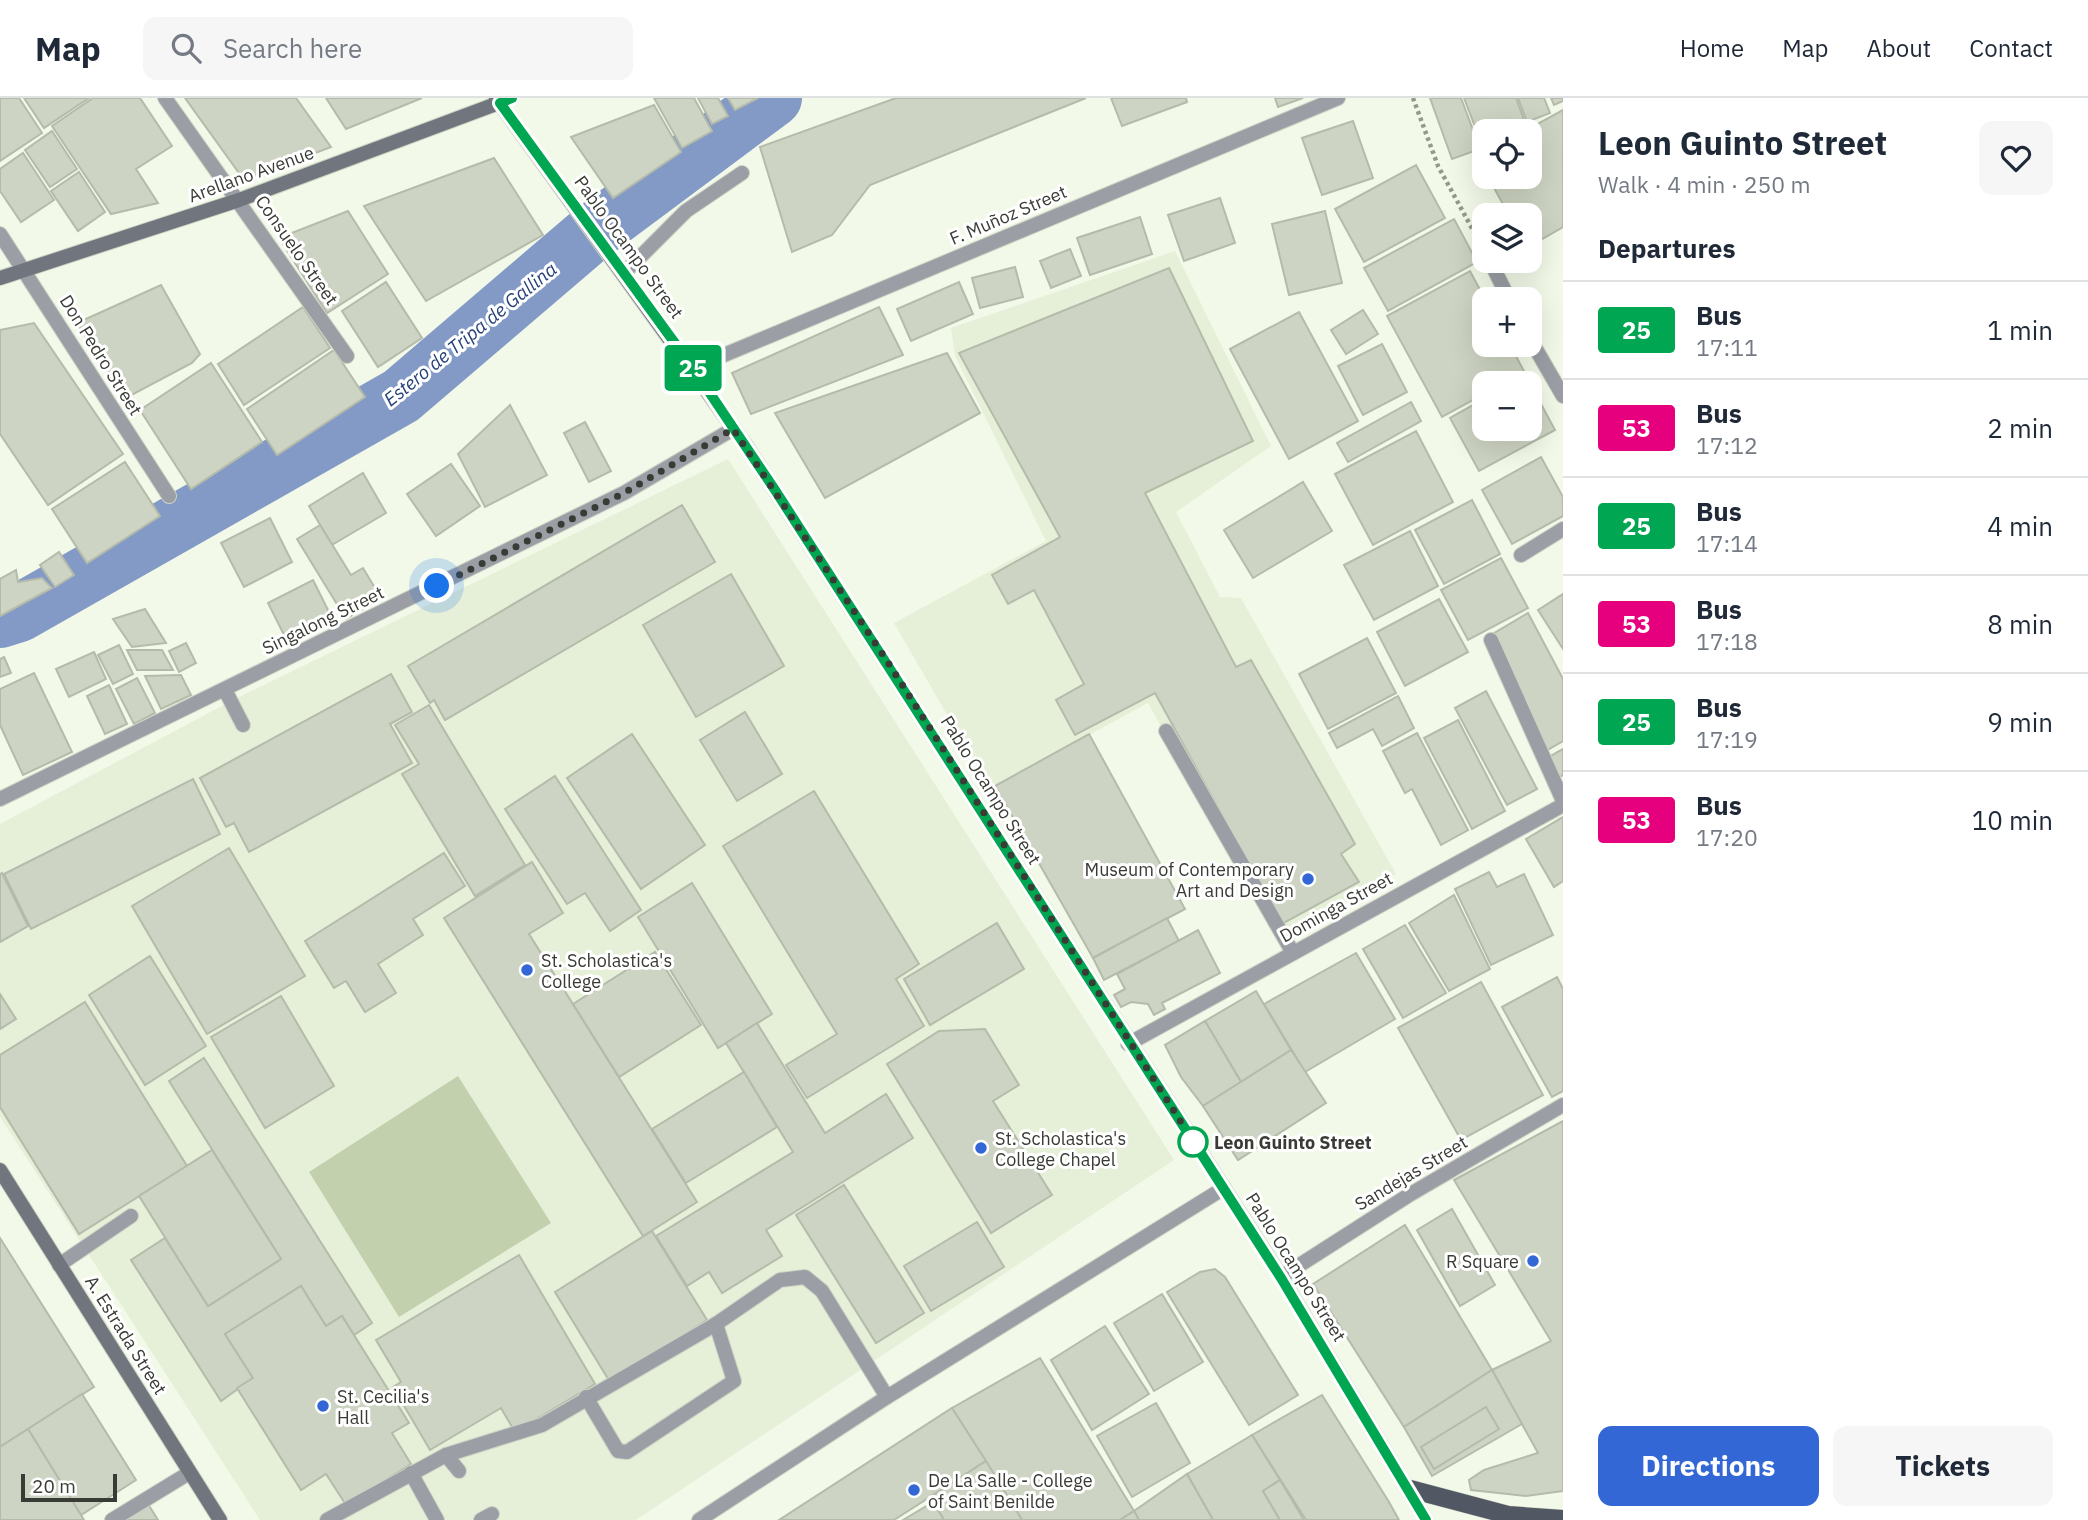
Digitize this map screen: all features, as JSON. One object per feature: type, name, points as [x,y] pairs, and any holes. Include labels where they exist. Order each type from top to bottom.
[{"type":"main road","name":"Arellano Avenue","points":[[0,278],[239,200],[503,100]]},
{"type":"main road","name":"Pablo Ocampo Street","points":[[503,100],[578,211],[693,368],[887,661],[1128,1044],[1281,1278],[1410,1489],[1426,1520]]},
{"type":"main road","name":"A. Estrada Street","points":[[0,1170],[220,1520]]},
{"type":"main road","points":[[1410,1489],[1508,1515],[1563,1519]]},
{"type":"street","name":"Consuelo Street","points":[[164,98],[239,200],[347,356]]},
{"type":"street","name":"F. Muñoz Street","points":[[693,368],[1338,98]]},
{"type":"street","points":[[620,267],[686,211],[742,173]]},
{"type":"street","name":"Don Pedro Street","points":[[0,234],[169,496]]},
{"type":"street","points":[[1540,357],[1563,396]]},
{"type":"street","name":"Singalong Street","points":[[0,799],[624,493],[733,429]]},
{"type":"street","points":[[1521,555],[1563,529]]},
{"type":"street","points":[[1491,640],[1563,803]]},
{"type":"street","points":[[225,690],[243,725]]},
{"type":"street","points":[[1166,731],[1293,953]]},
{"type":"street","name":"Dominga Street","points":[[1128,1044],[1563,803]]},
{"type":"street","name":"Sandejas Street","points":[[1281,1278],[1409,1195],[1563,1105]]},
{"type":"street","points":[[699,1520],[887,1397],[1224,1188]]},
{"type":"street","points":[[59,1265],[131,1216]]},
{"type":"street","points":[[327,1520],[446,1455],[542,1425],[586,1397],[716,1324],[780,1280],[805,1277],[822,1290],[887,1397]]},
{"type":"street","points":[[586,1397],[618,1451],[627,1452],[734,1381],[716,1324]]},
{"type":"street","points":[[446,1455],[459,1471]]},
{"type":"street","points":[[112,1520],[189,1473]]},
{"type":"street","points":[[411,1473],[437,1520]]},
{"type":"path","points":[[1413,98],[1438,166],[1472,228]]},
{"type":"shaded area","points":[[1175,251],[1271,446],[1176,512],[1220,597],[1241,598],[1396,874],[1280,941],[1148,703],[990,789],[894,623],[1046,541],[955,356],[951,328]]},
{"type":"shaded area","name":"St. Scholastica's College","points":[[728,459],[1174,1160],[636,1520],[260,1520],[0,1117],[0,824],[231,701]]},
{"type":"shaded area","points":[[458,1076],[551,1223],[399,1317],[309,1172]]},
{"type":"building","points":[[0,98],[19,98],[42,133],[0,161]]},
{"type":"building","points":[[24,98],[89,98],[44,128]]},
{"type":"building","points":[[93,98],[140,98],[172,146],[136,169],[158,203],[111,214],[52,126]]},
{"type":"building","points":[[185,98],[296,98],[331,147],[244,180]]},
{"type":"building","points":[[326,98],[422,98],[346,129]]},
{"type":"building","points":[[654,98],[694,98],[712,131],[682,148]]},
{"type":"building","points":[[698,98],[718,98],[728,116],[712,124]]},
{"type":"building","points":[[728,98],[758,98],[735,110]]},
{"type":"building","points":[[896,98],[1086,98],[870,185],[832,235],[792,252],[760,147]]},
{"type":"building","points":[[1111,98],[1186,98],[1187,102],[1122,126]]},
{"type":"building","points":[[1275,98],[1303,98],[1278,107]]},
{"type":"building","points":[[1430,98],[1461,98],[1472,128],[1472,152],[1452,159]]},
{"type":"building","points":[[1464,98],[1516,98],[1524,119],[1472,119]]},
{"type":"building","points":[[1518,98],[1544,98],[1550,113],[1535,119],[1526,119]]},
{"type":"building","points":[[1551,98],[1563,98],[1563,101],[1554,105]]},
{"type":"building","points":[[654,105],[681,152],[613,198],[571,137]]},
{"type":"building","points":[[1563,110],[1563,227],[1542,239],[1542,203],[1502,203],[1495,189],[1542,189],[1542,122]]},
{"type":"building","points":[[1353,121],[1373,178],[1322,195],[1302,138]]},
{"type":"building","points":[[52,131],[77,169],[50,187],[25,150]]},
{"type":"building","points":[[23,153],[54,200],[21,222],[0,191],[0,169]]},
{"type":"building","points":[[494,158],[543,235],[426,301],[364,206]]},
{"type":"building","points":[[1416,165],[1445,218],[1364,262],[1335,209]]},
{"type":"building","points":[[79,172],[105,212],[78,231],[51,191]]},
{"type":"building","points":[[1220,198],[1235,243],[1184,261],[1168,215]]},
{"type":"building","points":[[348,211],[388,274],[327,313],[279,238]]},
{"type":"building","points":[[1325,211],[1342,283],[1289,295],[1272,224]]},
{"type":"building","points":[[1140,217],[1152,254],[1090,275],[1077,238]]},
{"type":"building","points":[[1454,219],[1472,253],[1472,265],[1388,311],[1364,268]]},
{"type":"building","points":[[1070,249],[1081,276],[1051,288],[1040,261]]},
{"type":"building","points":[[1015,267],[1023,297],[980,308],[972,278]]},
{"type":"building","points":[[1169,268],[1253,441],[1145,493],[1236,667],[1251,660],[1355,844],[1341,854],[1359,882],[1282,924],[1155,693],[1075,735],[1056,700],[1084,684],[1034,590],[1008,604],[992,575],[1060,537],[959,353]]},
{"type":"building","points":[[1470,271],[1479,287],[1472,287],[1472,357],[1516,357],[1524,371],[1472,371],[1472,401],[1442,417],[1387,316]]},
{"type":"building","points":[[386,282],[422,338],[378,367],[342,311]]},
{"type":"building","points":[[959,282],[973,314],[911,341],[897,309]]},
{"type":"building","points":[[161,285],[200,354],[192,363],[124,399],[77,323]]},
{"type":"building","points":[[303,307],[330,348],[244,405],[218,364]]},
{"type":"building","points":[[879,307],[903,355],[751,414],[732,373]]},
{"type":"building","points":[[1363,310],[1378,334],[1346,354],[1331,330]]},
{"type":"building","points":[[1299,312],[1358,421],[1289,459],[1230,349]]},
{"type":"building","points":[[34,323],[123,454],[48,505],[0,434],[0,330]]},
{"type":"building","points":[[1382,344],[1407,392],[1363,415],[1338,366]]},
{"type":"building","points":[[334,350],[365,397],[277,455],[247,409]]},
{"type":"building","points":[[947,353],[980,413],[825,498],[775,413]]},
{"type":"building","points":[[211,363],[262,442],[191,489],[140,410]]},
{"type":"building","points":[[1411,402],[1421,421],[1348,462],[1337,443]]},
{"type":"building","points":[[510,405],[547,475],[485,507],[458,454]]},
{"type":"building","points":[[1472,406],[1472,441],[1535,441],[1479,471],[1450,418]]},
{"type":"building","points":[[1542,406],[1555,430],[1542,437]]},
{"type":"building","points":[[585,422],[611,471],[589,482],[564,433]]},
{"type":"building","points":[[1416,431],[1453,502],[1373,545],[1335,474]]},
{"type":"building","points":[[1541,457],[1563,497],[1563,516],[1512,544],[1482,490]]},
{"type":"building","points":[[125,462],[160,516],[87,563],[52,509]]},
{"type":"building","points":[[451,464],[480,506],[436,536],[407,494]]},
{"type":"building","points":[[363,473],[386,513],[332,545],[309,506]]},
{"type":"building","points":[[1303,482],[1332,531],[1253,578],[1224,530]]},
{"type":"building","points":[[1472,500],[1500,554],[1444,584],[1415,530]]},
{"type":"building","points":[[682,505],[715,562],[445,720],[434,700],[430,703],[408,666]]},
{"type":"building","points":[[270,518],[292,562],[244,587],[221,543]]},
{"type":"building","points":[[320,525],[351,575],[363,568],[381,598],[346,619],[297,539]]},
{"type":"building","points":[[1410,531],[1438,586],[1374,620],[1344,565]]},
{"type":"building","points":[[59,552],[74,575],[55,587],[40,565]]},
{"type":"building","points":[[1501,558],[1528,608],[1468,640],[1441,590]]},
{"type":"building","points":[[16,570],[18,582],[42,578],[52,588],[0,616],[0,579]]},
{"type":"building","points":[[731,574],[784,666],[696,717],[643,625]]},
{"type":"building","points":[[313,580],[334,622],[289,645],[268,603]]},
{"type":"building","points":[[1563,594],[1563,649],[1538,610]]},
{"type":"building","points":[[1439,599],[1468,652],[1405,686],[1377,632]]},
{"type":"building","points":[[145,609],[166,643],[132,647],[113,619]]},
{"type":"building","points":[[1528,613],[1563,679],[1563,741],[1544,752],[1491,635]]},
{"type":"building","points":[[1367,638],[1396,693],[1328,729],[1299,674]]},
{"type":"building","points":[[186,643],[196,663],[179,672],[169,651]]},
{"type":"building","points":[[119,645],[133,674],[113,684],[98,655]]},
{"type":"building","points":[[127,650],[162,650],[173,670],[137,670]]},
{"type":"building","points":[[94,652],[106,679],[69,697],[56,669]]},
{"type":"building","points":[[4,657],[11,673],[0,677],[0,659]]},
{"type":"building","points":[[34,673],[72,752],[23,775],[0,725],[0,689]]},
{"type":"building","points":[[391,674],[412,712],[390,724],[412,763],[249,852],[234,823],[226,827],[200,778]]},
{"type":"building","points":[[181,675],[191,695],[161,709],[145,676]]},
{"type":"building","points":[[137,678],[155,713],[134,724],[116,689]]},
{"type":"building","points":[[109,685],[127,724],[105,734],[87,696]]},
{"type":"building","points":[[1486,691],[1537,789],[1507,805],[1455,708]]},
{"type":"building","points":[[1398,696],[1414,728],[1382,746],[1373,729],[1337,748],[1329,733]]},
{"type":"building","points":[[429,705],[525,865],[475,896],[402,774],[419,764],[395,725]]},
{"type":"building","points":[[745,712],[782,774],[737,801],[700,740]]},
{"type":"building","points":[[1458,720],[1505,811],[1472,829],[1424,738]]},
{"type":"building","points":[[1417,733],[1468,830],[1441,845],[1412,789],[1405,793],[1383,751]]},
{"type":"building","points":[[632,734],[705,845],[641,889],[567,778]]},
{"type":"building","points":[[1089,734],[1185,909],[1093,958],[995,786]]},
{"type":"building","points":[[1563,749],[1563,775],[1556,779],[1547,758]]},
{"type":"building","points":[[555,776],[641,910],[610,931],[585,893],[567,904],[505,809]]},
{"type":"building","points":[[193,779],[220,834],[31,929],[4,874]]},
{"type":"building","points":[[814,791],[919,964],[896,979],[924,1026],[807,1098],[786,1065],[837,1034],[723,846]]},
{"type":"building","points":[[1563,817],[1563,881],[1554,887],[1526,839]]},
{"type":"building","points":[[229,848],[305,976],[207,1034],[132,906]]},
{"type":"building","points":[[444,853],[465,886],[413,919],[423,935],[378,964],[396,993],[365,1012],[346,981],[334,988],[305,941]]},
{"type":"building","points":[[532,862],[563,913],[529,934],[697,1202],[643,1236],[444,918]]},
{"type":"building","points":[[1489,872],[1497,887],[1524,874],[1553,935],[1491,965],[1455,889]]},
{"type":"building","points":[[2,873],[28,926],[0,942],[0,874]]},
{"type":"building","points":[[692,883],[772,1014],[718,1048],[638,917]]},
{"type":"building","points":[[1454,895],[1490,969],[1449,991],[1409,923]]},
{"type":"building","points":[[1167,918],[1179,941],[1104,980],[1093,958]]},
{"type":"building","points":[[997,923],[1024,969],[930,1025],[904,979]]},
{"type":"building","points":[[1405,925],[1446,993],[1403,1018],[1363,949]]},
{"type":"building","points":[[1198,930],[1220,973],[1162,1003],[1165,1009],[1154,1015],[1148,1004],[1131,1002],[1121,1007],[1114,995],[1125,989],[1117,974]]},
{"type":"building","points":[[655,952],[701,1025],[619,1077],[573,1004]]},
{"type":"building","points":[[1356,953],[1395,1019],[1305,1072],[1264,1004]]},
{"type":"building","points":[[150,956],[206,1046],[145,1085],[89,995]]},
{"type":"building","points":[[1557,977],[1563,989],[1563,1091],[1552,1097],[1502,1007]]},
{"type":"building","points":[[1481,982],[1543,1095],[1461,1140],[1398,1028]]},
{"type":"building","points":[[1256,991],[1291,1050],[1241,1082],[1205,1021]]},
{"type":"building","points":[[0,994],[16,1019],[0,1029]]},
{"type":"building","points":[[281,996],[334,1086],[265,1128],[211,1037]]},
{"type":"building","points":[[85,1002],[187,1166],[79,1234],[0,1107],[0,1055]]},
{"type":"building","points":[[1205,1021],[1241,1082],[1203,1106],[1181,1077],[1165,1045]]},
{"type":"building","points":[[757,1023],[825,1133],[886,1094],[913,1138],[766,1230],[782,1256],[722,1293],[709,1272],[687,1286],[656,1236],[793,1152],[726,1043]]},
{"type":"building","name":"St. Scholastica's College Chapel","points":[[985,1029],[1019,1085],[993,1101],[1052,1195],[991,1233],[887,1064],[939,1031]]},
{"type":"building","points":[[1291,1050],[1326,1103],[1238,1160],[1203,1106]]},
{"type":"building","points":[[204,1058],[372,1323],[354,1335],[342,1316],[326,1326],[301,1286],[225,1334],[253,1378],[221,1401],[131,1260],[165,1238],[208,1306],[281,1259],[169,1081]]},
{"type":"building","points":[[744,1072],[777,1127],[686,1183],[652,1129]]},
{"type":"building","name":"R Square","points":[[1563,1121],[1563,1491],[1526,1496],[1471,1490],[1469,1480],[1484,1470],[1538,1453],[1492,1370],[1551,1341],[1454,1180]]},
{"type":"building","points":[[212,1150],[281,1259],[208,1306],[139,1196]]},
{"type":"building","points":[[844,1185],[924,1313],[876,1343],[796,1215]]},
{"type":"building","points":[[1452,1209],[1495,1285],[1460,1306],[1417,1230]]},
{"type":"building","points":[[977,1222],[1004,1267],[931,1311],[904,1266]]},
{"type":"building","points":[[1405,1225],[1492,1370],[1404,1427],[1313,1284]]},
{"type":"building","points":[[652,1231],[707,1320],[610,1382],[555,1292]]},
{"type":"building","points":[[0,1238],[94,1387],[0,1447]]},
{"type":"building","points":[[519,1255],[595,1384],[515,1432],[501,1408],[430,1450],[393,1387],[401,1382],[376,1340]]},
{"type":"building","points":[[1215,1269],[1225,1277],[1298,1395],[1249,1425],[1167,1292],[1200,1272]]},
{"type":"building","name":"St. Cecilia's Hall","points":[[301,1286],[326,1326],[342,1316],[409,1423],[392,1433],[411,1464],[346,1505],[326,1474],[301,1490],[237,1388],[253,1378],[225,1334]]},
{"type":"building","points":[[1162,1294],[1203,1362],[1154,1391],[1114,1323]]},
{"type":"building","points":[[1105,1326],[1149,1394],[1092,1430],[1051,1360]]},
{"type":"building","points":[[1040,1358],[1134,1511],[1120,1520],[1022,1520],[952,1408]]},
{"type":"building","points":[[1492,1370],[1522,1424],[1432,1476],[1404,1427]]},
{"type":"building","points":[[82,1394],[136,1480],[81,1515],[28,1429]]},
{"type":"building","points":[[1322,1395],[1399,1520],[1306,1520],[1252,1435]]},
{"type":"building","points":[[1156,1403],[1190,1463],[1132,1497],[1097,1436]]},
{"type":"building","points":[[1486,1407],[1499,1429],[1434,1469],[1421,1447]]},
{"type":"building","name":"De La Salle - College of Saint Benilde","points":[[952,1408],[986,1461],[894,1520],[779,1520]]},
{"type":"building","points":[[28,1429],[84,1520],[0,1520],[0,1447]]},
{"type":"building","points":[[1252,1435],[1280,1480],[1263,1491],[1280,1520],[1213,1520],[1187,1474]]},
{"type":"building","points":[[986,1461],[1022,1520],[944,1520],[930,1497]]},
{"type":"building","points":[[1187,1474],[1213,1520],[1139,1520],[1134,1511]]},
{"type":"building","points":[[1280,1480],[1304,1520],[1280,1520],[1263,1491]]},
{"type":"building","points":[[933,1502],[944,1520],[903,1520]]},
{"type":"building","points":[[148,1504],[158,1520],[124,1520]]},
{"type":"building","points":[[1134,1511],[1139,1520],[1120,1520]]},
{"type":"waterway","name":"Estero de Tripa de Gallina","points":[[0,619],[19,613],[401,396],[593,232],[773,98]]},
{"type":"bus line","name":"25","points":[[512,98],[500,103],[693,368],[887,661],[1128,1044],[1281,1278],[1410,1489],[1426,1520]]},
{"type":"place","name":"Museum of Contemporary Art and Design","points":[[1308,879]]},
{"type":"place","name":"St. Scholastica's College","points":[[527,970]]},
{"type":"place","name":"Leon Guinto Street","points":[[1193,1142]]},
{"type":"place","name":"St. Scholastica's College Chapel","points":[[981,1148]]},
{"type":"place","name":"R Square","points":[[1533,1261]]},
{"type":"place","name":"St. Cecilia's Hall","points":[[323,1406]]},
{"type":"place","name":"De La Salle - College of Saint Benilde","points":[[914,1490]]},
{"type":"route","points":[[437,586],[624,493],[733,429],[887,661],[1128,1044],[1197,1147],[1193,1142]]}]
